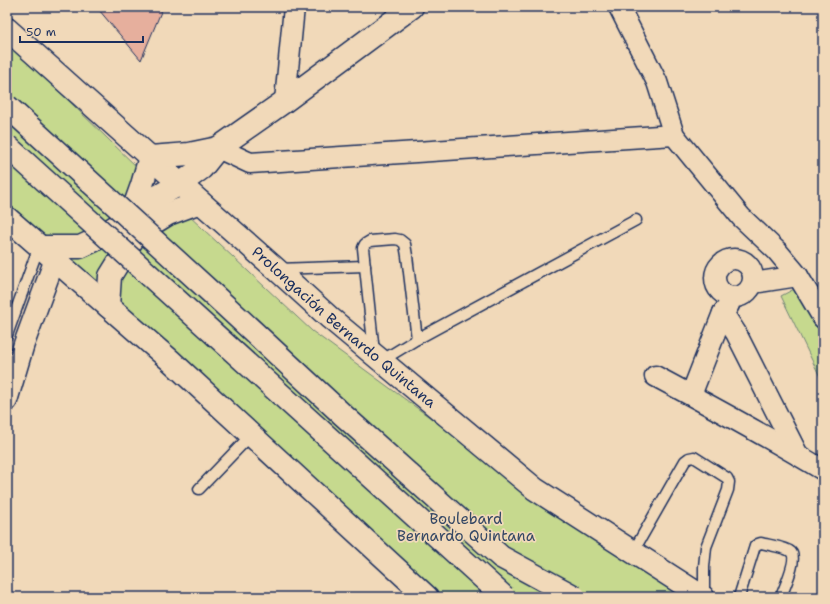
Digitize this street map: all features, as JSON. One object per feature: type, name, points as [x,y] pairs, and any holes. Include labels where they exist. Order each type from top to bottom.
[{"type":"street","points":[[285,101],[294,7]]},
{"type":"street","points":[[45,251],[80,247],[93,241],[118,225],[151,200],[180,184],[202,168],[218,148],[285,101],[412,7]]},
{"type":"street","points":[[619,7],[657,82],[674,135],[741,217],[777,251],[798,276],[823,318]]},
{"type":"street","name":"Prolongación Bernardo Quintana","points":[[7,29],[330,318],[536,489],[704,597]]},
{"type":"street","points":[[7,106],[343,415],[501,557],[575,597]]},
{"type":"street","points":[[132,213],[150,157],[189,154],[218,148],[250,163],[674,135]]},
{"type":"street","points":[[7,146],[504,597]]},
{"type":"street","points":[[108,306],[110,276],[133,239],[142,230],[168,214],[200,202]]},
{"type":"street","points":[[7,218],[171,361],[427,597]]},
{"type":"street","points":[[7,401],[24,344],[45,251]]},
{"type":"street","points":[[777,251],[741,260],[728,260],[717,268],[714,281],[716,288],[727,296],[728,306],[736,333],[798,455]]},
{"type":"street","points":[[691,395],[728,306],[746,294],[753,283],[751,270],[747,264],[741,260]]},
{"type":"street","points":[[753,283],[798,276]]},
{"type":"street","points":[[654,376],[691,395],[823,470]]},
{"type":"lane","points":[[417,339],[405,244],[400,240],[395,239],[370,241],[365,244],[364,248],[365,266],[378,358],[417,339],[636,220]]},
{"type":"lane","points":[[7,335],[45,251]]},
{"type":"lane","points":[[276,269],[365,266]]},
{"type":"lane","points":[[199,489],[251,435]]},
{"type":"lane","points":[[634,552],[685,460],[694,457],[727,478],[729,482],[728,490],[706,547],[704,597]]},
{"type":"lane","points":[[739,597],[755,546],[761,544],[787,550],[792,553],[794,557],[793,564],[781,597]]},
{"type":"green space","name":"Boulebard Bernardo Quintana","points":[[7,41],[140,170],[312,331],[533,493],[694,597],[443,597],[259,438],[55,245],[7,202]]},
{"type":"green space","points":[[798,287],[823,333],[823,383],[781,296]]},
{"type":"building","points":[[109,7],[163,7],[141,60],[99,10]]}]
